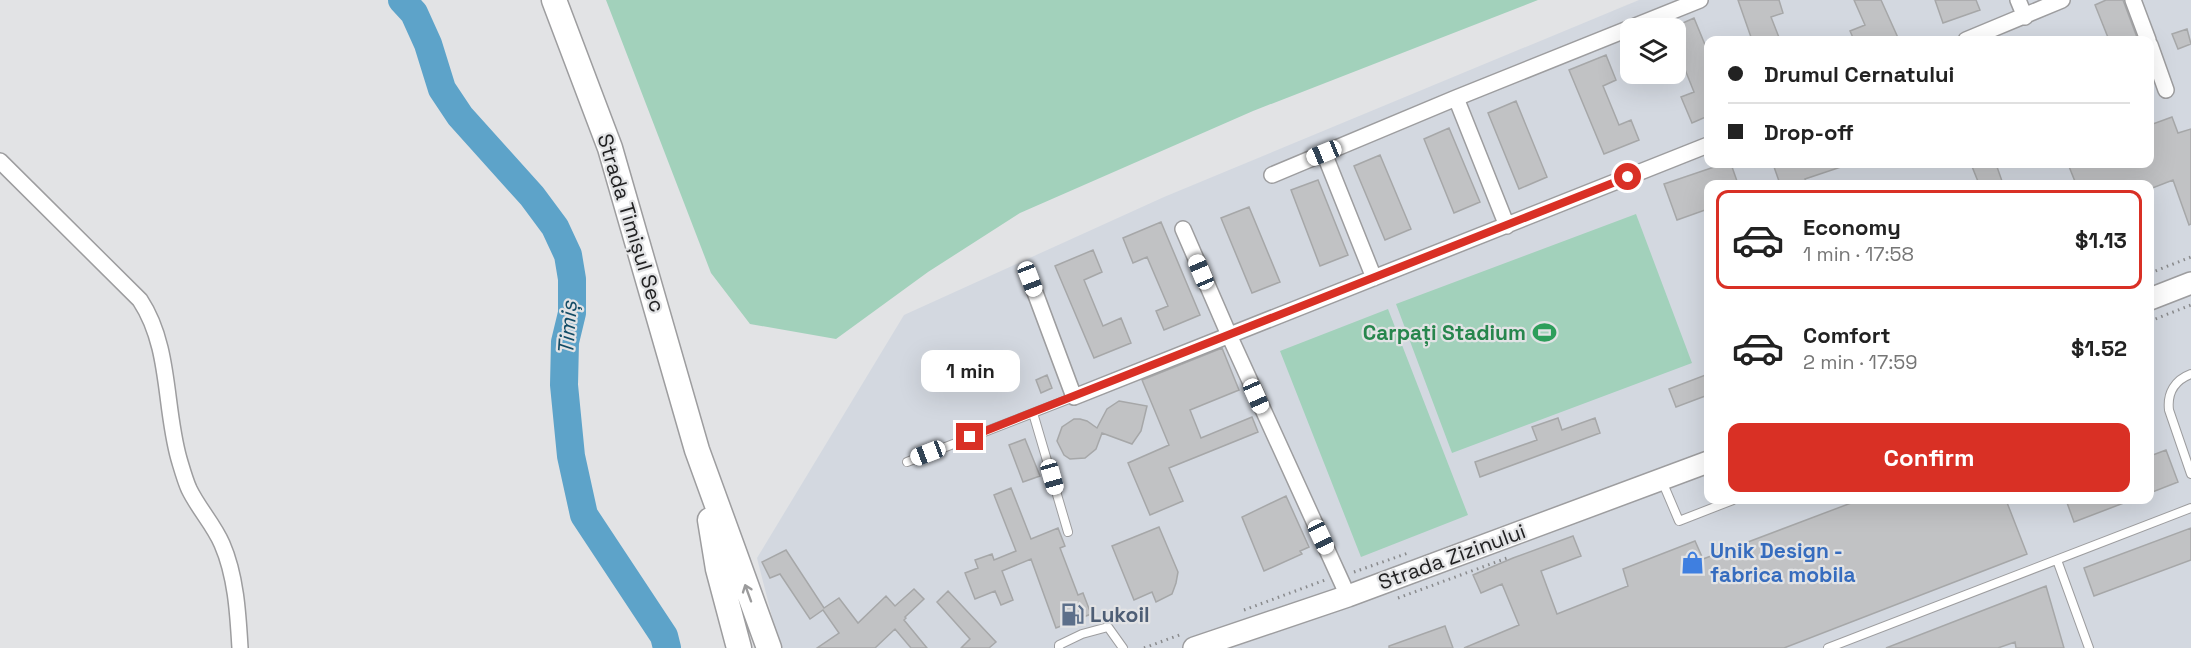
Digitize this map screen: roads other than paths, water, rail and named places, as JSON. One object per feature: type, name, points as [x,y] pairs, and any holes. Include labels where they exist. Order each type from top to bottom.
[{"type":"main road","name":"Strada Timișul Sec","points":[[554,0],[610,148],[697,450],[768,648]]},
{"type":"main road","points":[[2154,297],[2191,283]]},
{"type":"main road","name":"Strada Timișul Sec","points":[[697,450],[718,568],[739,648]]},
{"type":"main road","name":"Strada Zizinului","points":[[1194,648],[1348,596],[1704,463]]},
{"type":"street","points":[[1272,175],[1700,0]]},
{"type":"street","points":[[2018,0],[2025,16]]},
{"type":"street","points":[[1976,36],[2062,0]]},
{"type":"street","points":[[2133,0],[2146,36]]},
{"type":"street","points":[[2154,57],[2166,90]]},
{"type":"street","points":[[1456,98],[1507,226]]},
{"type":"street","points":[[1030,279],[1074,397],[1704,147]]},
{"type":"street","points":[[1324,153],[1374,278]]},
{"type":"street","points":[[0,161],[140,300],[150,315],[161,348],[178,458],[189,489],[222,543],[229,562],[240,648]]},
{"type":"street","points":[[1183,229],[1228,335],[1348,596]]},
{"type":"lane","points":[[2191,374],[2184,376],[2173,387],[2168,402],[2191,474]]},
{"type":"lane","points":[[907,462],[1074,397]]},
{"type":"lane","points":[[1033,413],[1068,532]]},
{"type":"lane","points":[[1661,479],[1679,520],[1722,504]]},
{"type":"lane","points":[[1828,648],[2191,508]]},
{"type":"lane","points":[[2057,560],[2089,648]]},
{"type":"lane","points":[[1059,648],[1059,645],[1082,634],[1108,627],[1123,648]]},
{"type":"waterway","name":"Timiș","points":[[402,0],[414,13],[428,44],[442,89],[460,116],[532,196],[555,227],[568,255],[572,279],[572,313],[565,342],[564,385],[571,456],[584,515],[664,636],[667,648]]},
{"type":"place","name":"Carpați Stadium","points":[[1544,333]]},
{"type":"place","name":"Unik Design - fabrica mobila","points":[[1692,563]]},
{"type":"place","name":"Lukoil","points":[[1072,615]]}]
